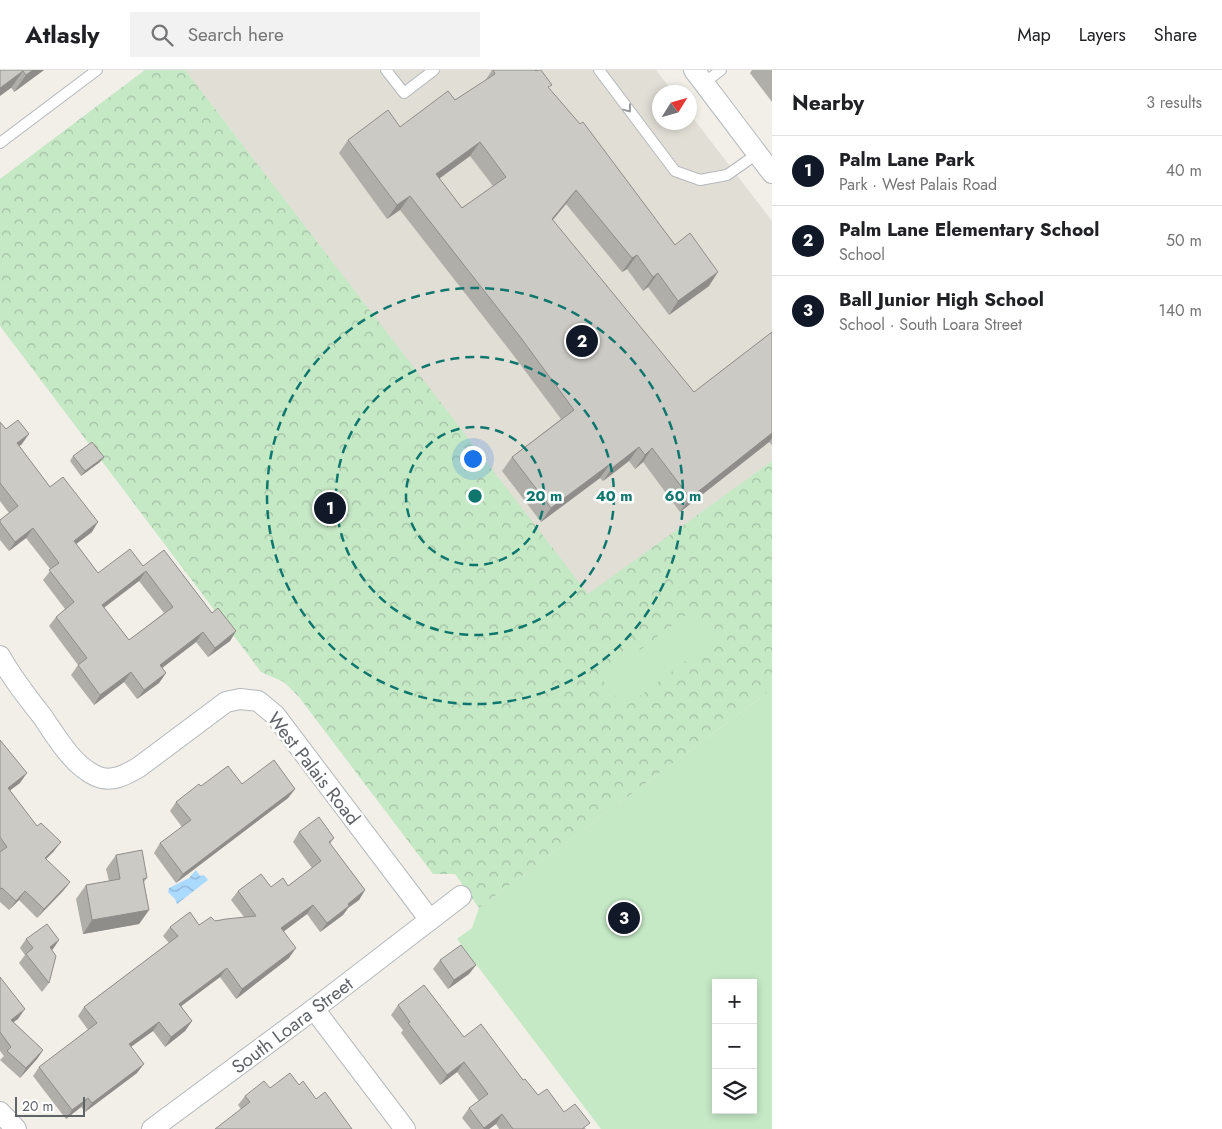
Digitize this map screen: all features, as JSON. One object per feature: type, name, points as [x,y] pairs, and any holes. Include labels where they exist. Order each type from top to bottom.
[{"type":"street","points":[[699,76],[772,173]]},
{"type":"street","name":"West Palais Road","points":[[0,656],[15,680],[67,751],[87,771],[97,777],[107,779],[128,774],[139,767],[220,705],[240,698],[258,701],[275,715],[430,920]]},
{"type":"street","name":"South Loara Street","points":[[152,1129],[314,1009],[461,896]]},
{"type":"street","points":[[314,1009],[405,1129]]},
{"type":"street","points":[[0,1112],[16,1129]]},
{"type":"lane","points":[[0,143],[97,70]]},
{"type":"lane","points":[[386,70],[404,93],[434,70]]},
{"type":"lane","points":[[599,70],[675,171],[700,180],[726,175],[757,154]]},
{"type":"lane","points":[[699,76],[721,70]]},
{"type":"shaded area","points":[[185,70],[656,70],[668,85],[652,85],[652,130],[697,130],[697,123],[772,221],[772,461],[588,595]]},
{"type":"green space","points":[[145,70],[185,70],[588,594],[772,461],[772,689],[479,908],[455,874],[433,874],[299,697],[284,682],[261,672],[0,326],[0,179]]},
{"type":"green space","points":[[695,608],[717,637],[624,708],[602,679]]},
{"type":"green space","points":[[772,689],[772,1129],[601,1129],[457,939],[472,928],[479,908]]},
{"type":"water","points":[[196,870],[200,876],[204,875],[208,880],[177,904],[168,892],[169,888],[189,878]]},
{"type":"building","points":[[0,70],[33,70],[26,75],[23,71],[0,88]]},
{"type":"building","points":[[493,70],[541,70],[552,85],[548,87],[580,124],[583,122],[675,245],[690,233],[718,272],[678,301],[658,273],[653,277],[637,255],[632,258],[576,190],[552,219],[694,392],[772,332],[772,433],[690,498],[652,448],[645,455],[639,447],[612,468],[610,464],[551,508],[512,457],[574,410],[521,338],[410,196],[397,205],[348,140],[388,110],[400,127],[448,91],[455,100],[495,74]],"holes":[[[480,142],[506,177],[462,208],[436,174]]]},
{"type":"building","points":[[18,420],[29,434],[17,443],[50,487],[63,477],[98,522],[74,541],[98,573],[130,549],[143,566],[164,550],[212,613],[218,608],[236,631],[215,648],[203,632],[160,665],[166,673],[144,690],[131,672],[100,695],[78,665],[87,658],[56,617],[74,602],[49,570],[59,563],[33,528],[15,542],[0,522],[18,506],[0,483],[0,422],[6,429]],"holes":[[[146,571],[173,607],[129,640],[102,605]]]},
{"type":"building","points":[[92,442],[104,457],[85,471],[73,456]]},
{"type":"building","points":[[0,740],[27,773],[8,788],[37,826],[41,823],[61,842],[45,858],[70,882],[44,909],[25,891],[16,901],[2,888],[0,889],[0,852],[7,847],[0,837]]},
{"type":"building","points":[[274,760],[295,789],[183,874],[160,843],[191,820],[176,802],[199,784],[201,786],[228,766],[242,784]]},
{"type":"building","points":[[319,817],[334,838],[329,842],[365,890],[348,904],[349,906],[327,923],[313,905],[281,928],[296,948],[242,989],[227,968],[179,1004],[192,1021],[171,1037],[159,1022],[129,1044],[144,1064],[92,1103],[88,1098],[72,1110],[39,1067],[97,1023],[84,1007],[178,936],[170,927],[190,912],[199,925],[211,917],[215,921],[256,916],[238,891],[261,874],[271,887],[283,878],[288,886],[321,861],[299,832]]},
{"type":"building","points":[[142,850],[147,878],[143,879],[149,910],[92,920],[86,885],[120,879],[116,855]]},
{"type":"building","points":[[47,924],[59,940],[50,947],[56,956],[49,983],[26,954],[33,948],[26,939]]},
{"type":"building","points":[[461,945],[476,965],[454,980],[440,960]]},
{"type":"building","points":[[0,977],[25,1009],[11,1020],[43,1050],[26,1068],[7,1051],[11,1047],[0,1032]]},
{"type":"building","points":[[424,985],[464,1037],[481,1024],[523,1080],[525,1079],[538,1095],[547,1089],[564,1112],[575,1104],[590,1123],[582,1129],[513,1129],[502,1114],[484,1128],[469,1108],[488,1094],[464,1062],[447,1075],[408,1023],[410,1022],[398,1005]]},
{"type":"building","points":[[290,1073],[299,1085],[303,1081],[316,1099],[325,1092],[352,1129],[215,1129],[250,1102],[245,1096],[264,1081],[270,1088]]},
{"type":"place","name":"Palm Lane Elementary School","points":[[582,341]]},
{"type":"place","name":"Palm Lane Park","points":[[330,508]]},
{"type":"place","name":"Ball Junior High School","points":[[624,918]]}]
